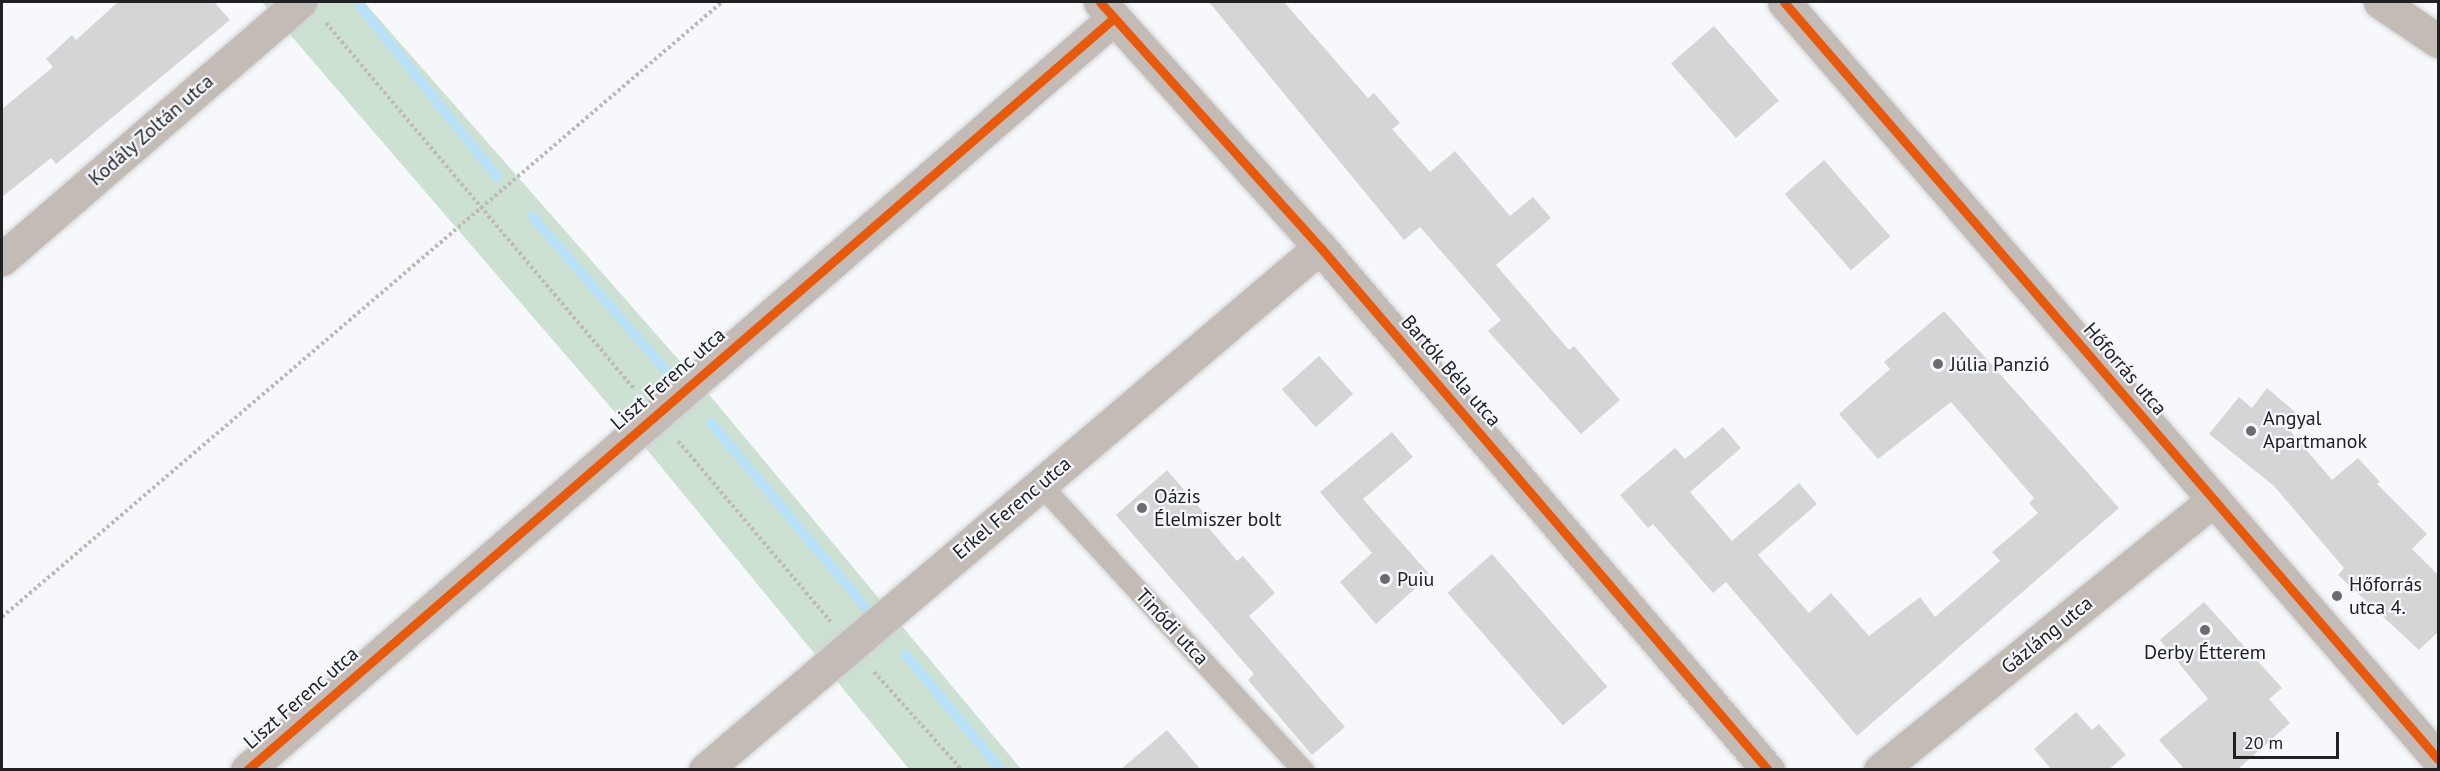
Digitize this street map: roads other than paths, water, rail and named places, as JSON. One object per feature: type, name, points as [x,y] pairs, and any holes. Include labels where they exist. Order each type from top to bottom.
[{"type":"street","name":"Hőforrás utca","points":[[1784,2],[2439,759]]},
{"type":"street","points":[[2380,2],[2439,41]]},
{"type":"street","name":"Bartók Béla utca","points":[[1107,10],[1320,247],[1768,770]]},
{"type":"street","name":"Liszt Ferenc utca","points":[[247,770],[655,414],[1107,10]]},
{"type":"street","name":"Kodály Zoltán utca","points":[[2,259],[312,11]]},
{"type":"street","name":"Erkel Ferenc utca","points":[[705,770],[1320,247]]},
{"type":"street","name":"Gázláng utca","points":[[1880,770],[2214,500]]},
{"type":"lane","name":"Tinódi utca","points":[[1040,484],[1303,770]]},
{"type":"waterway","points":[[357,2],[497,177]]},
{"type":"waterway","points":[[532,216],[676,382]]},
{"type":"waterway","points":[[711,423],[868,610]]},
{"type":"waterway","points":[[906,655],[1001,770]]},
{"type":"place","name":"Júlia Panzió","points":[[1938,364]]},
{"type":"place","name":"Angyal Apartmanok","points":[[2251,431]]},
{"type":"place","name":"Oázis Élelmiszer bolt","points":[[1142,508]]},
{"type":"place","name":"Puiu","points":[[1385,579]]},
{"type":"place","name":"Hőforrás utca 4.","points":[[2337,596]]},
{"type":"place","name":"Derby Étterem","points":[[2205,630]]}]
